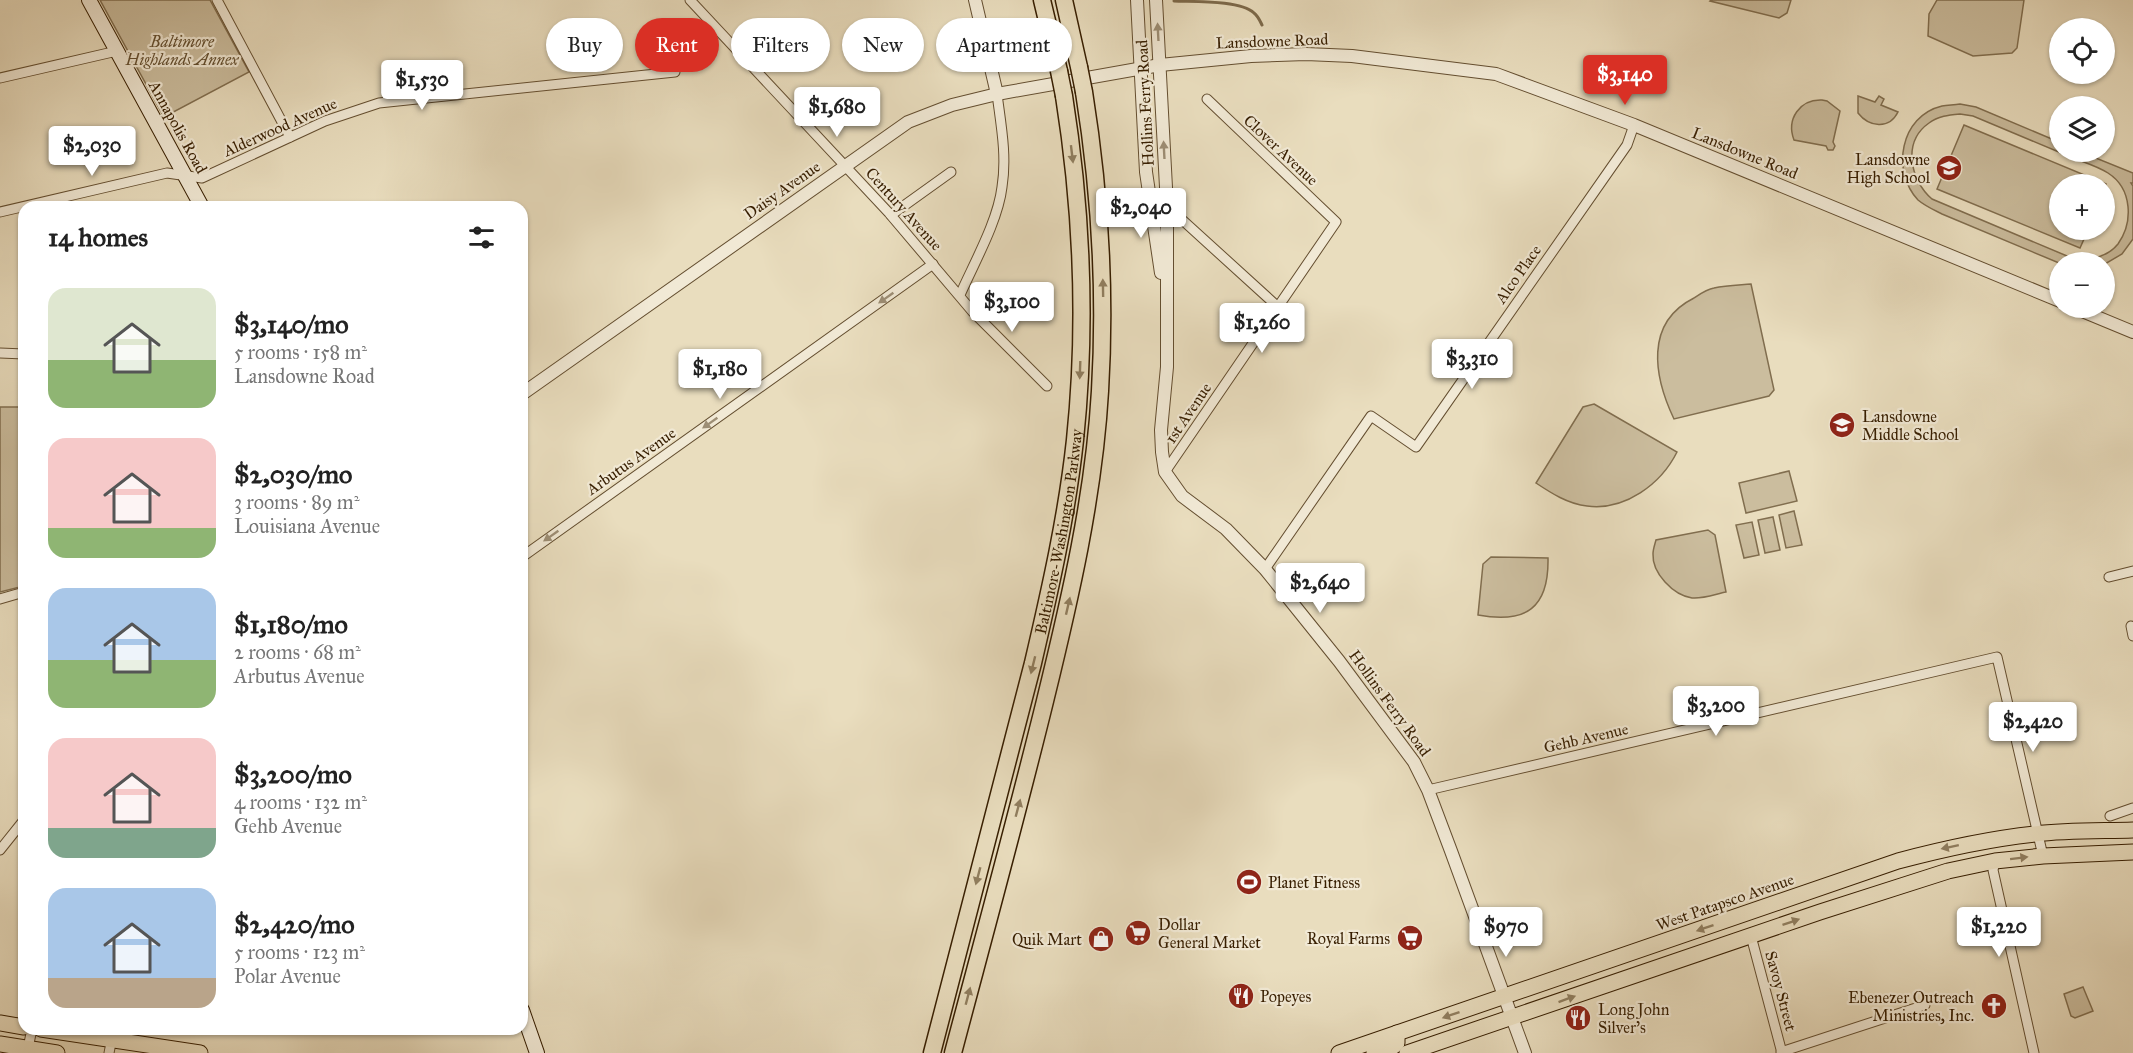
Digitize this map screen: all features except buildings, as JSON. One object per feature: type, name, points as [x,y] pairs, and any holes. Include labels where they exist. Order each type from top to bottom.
[{"type":"highway","name":"Baltimore-Washington Parkway","points":[[932,1053],[1033,663],[1058,549],[1074,453],[1079,393],[1082,295],[1077,195],[1064,96],[1042,0]]},
{"type":"highway","name":"Baltimore-Washington Parkway","points":[[953,1053],[1068,607],[1088,504],[1100,393],[1103,294],[1098,192],[1084,92],[1064,0]]},
{"type":"main road","name":"Annapolis Road","points":[[89,0],[199,201]]},
{"type":"main road","name":"West Patapsco Avenue","points":[[1339,1053],[1898,861],[1986,840],[2038,833],[2133,830]]},
{"type":"main road","points":[[1407,1053],[1906,883],[1948,871],[1995,861],[2043,856],[2133,852]]},
{"type":"main road","points":[[0,1023],[18,1026]]},
{"type":"main road","points":[[528,1027],[537,1053]]},
{"type":"main road","points":[[1374,1053],[1394,1046],[1397,1043],[1397,1033]]},
{"type":"main road","points":[[65,1035],[110,1046],[200,1053]]},
{"type":"main road","points":[[0,1044],[57,1053]]},
{"type":"street","points":[[217,0],[290,137]]},
{"type":"street","name":"Century Avenue","points":[[690,0],[891,215],[982,322],[1047,386]]},
{"type":"street","points":[[960,296],[998,208],[1004,166],[1004,140],[997,94],[975,0]]},
{"type":"street","name":"Hollins Ferry Road","points":[[1137,0],[1146,172],[1168,313]]},
{"type":"street","name":"Hollins Ferry Road","points":[[1156,0],[1167,206],[1167,367],[1161,430],[1165,472],[1182,496],[1226,530],[1265,569],[1401,742],[1414,762],[1428,790],[1525,1053]]},
{"type":"street","points":[[0,78],[117,51]]},
{"type":"street","name":"Lansdowne Road","points":[[1160,65],[1251,56],[1306,54],[1392,60],[1496,74],[1634,125],[2049,296]]},
{"type":"street","name":"Daisy Avenue","points":[[528,385],[908,122],[952,105],[997,94],[1160,65]]},
{"type":"street","name":"Alderwood Avenue","points":[[47,201],[167,173],[202,178],[335,118],[380,103],[675,72]]},
{"type":"street","name":"Clover Avenue","points":[[1207,99],[1336,222]]},
{"type":"street","name":"Alco Place","points":[[1265,569],[1371,416],[1416,447],[1627,145],[1634,125]]},
{"type":"street","points":[[891,215],[951,172]]},
{"type":"street","points":[[1167,206],[1278,307]]},
{"type":"street","name":"Alderwood Avenue","points":[[0,212],[18,208]]},
{"type":"street","name":"1st Avenue","points":[[1165,472],[1336,222]]},
{"type":"street","name":"Arbutus Avenue","points":[[528,553],[933,264]]},
{"type":"street","points":[[2099,318],[2133,332]]},
{"type":"street","points":[[0,353],[18,354]]},
{"type":"street","points":[[2109,577],[2133,572]]},
{"type":"street","points":[[0,599],[18,594]]},
{"type":"street","name":"Gehb Avenue","points":[[1428,790],[1997,657],[2038,833]]},
{"type":"street","points":[[2110,816],[2133,808]]},
{"type":"street","points":[[0,850],[18,828]]},
{"type":"street","points":[[2038,833],[2043,856]]},
{"type":"street","points":[[1995,861],[1994,870],[2034,1053]]},
{"type":"street","name":"Savoy Street","points":[[1751,936],[1781,1052]]},
{"type":"street","points":[[1781,1052],[1925,1005]]},
{"type":"street","points":[[28,1048],[31,1035]]},
{"type":"green space","name":"Baltimore Highlands Annex","points":[[100,0],[210,0],[249,72],[164,117]]},
{"type":"green space","points":[[1711,0],[1791,0],[1787,13],[1779,18]]},
{"type":"green space","points":[[1937,0],[2024,0],[2017,48],[2012,53],[1973,56],[1928,36],[1929,14]]},
{"type":"green space","points":[[1858,96],[1875,102],[1879,96],[1884,99],[1881,105],[1898,112],[1890,122],[1873,124],[1858,113]]},
{"type":"green space","points":[[1822,100],[1840,111],[1833,150],[1828,150],[1826,146],[1794,140],[1792,132],[1794,118],[1801,107],[1807,103]]},
{"type":"green space","points":[[1960,104],[1976,107],[2049,138],[2049,148],[1973,116],[1948,115],[1929,123],[1920,131],[1912,150],[1912,161],[1918,182],[1932,199],[2058,252],[2049,252],[2049,259],[1942,214],[1918,200],[1904,174],[1904,146],[1909,132],[1917,121],[1928,112],[1942,106]]},
{"type":"green space","points":[[1964,125],[2082,174],[2049,174],[2049,235],[1937,189]]},
{"type":"green space","points":[[2083,162],[2106,162],[2133,173],[2133,183],[2131,183],[2133,186],[2133,239],[2122,254],[2115,258],[2115,252],[2108,252],[2123,236],[2128,217],[2126,197],[2115,179],[2115,174],[2109,174]]},
{"type":"green space","points":[[2061,240],[2084,240],[2080,248]]},
{"type":"green space","points":[[1751,284],[1774,390],[1769,396],[1674,419],[1658,369],[1660,336],[1667,322],[1678,309],[1706,291],[1723,286]]},
{"type":"green space","points":[[1594,404],[1677,452],[1662,475],[1640,493],[1615,504],[1587,506],[1566,500],[1536,483],[1583,407]]},
{"type":"green space","points":[[0,407],[18,407],[18,588],[0,592]]},
{"type":"green space","points":[[1789,471],[1797,501],[1746,513],[1739,483]]},
{"type":"green space","points":[[1794,511],[1802,545],[1786,548],[1779,515]]},
{"type":"green space","points":[[1773,517],[1780,550],[1765,553],[1758,520]]},
{"type":"green space","points":[[1752,522],[1759,555],[1744,558],[1736,525]]},
{"type":"green space","points":[[1708,530],[1715,535],[1726,592],[1701,598],[1685,596],[1671,588],[1656,568],[1653,554],[1656,540]]},
{"type":"green space","points":[[1491,557],[1548,558],[1544,589],[1539,600],[1531,609],[1509,617],[1478,615],[1483,564]]},
{"type":"green space","points":[[2083,987],[2093,1011],[2075,1018],[2071,1016],[2064,994]]},
{"type":"waterway","points":[[1174,1],[1216,2],[1238,6],[1254,13],[1262,25]]},
{"type":"place","name":"Lansdowne High School","points":[[1949,168]]},
{"type":"place","name":"Lansdowne Middle School","points":[[1842,425]]},
{"type":"place","name":"Planet Fitness","points":[[1249,882]]},
{"type":"place","name":"Dollar General Market","points":[[1138,933]]},
{"type":"place","name":"Royal Farms","points":[[1410,938]]},
{"type":"place","name":"Quik Mart","points":[[1101,939]]},
{"type":"place","name":"Popeyes","points":[[1241,996]]},
{"type":"place","name":"Ebenezer Outreach Ministries, Inc.","points":[[1994,1006]]},
{"type":"place","name":"Long John Silver's","points":[[1578,1018]]}]
